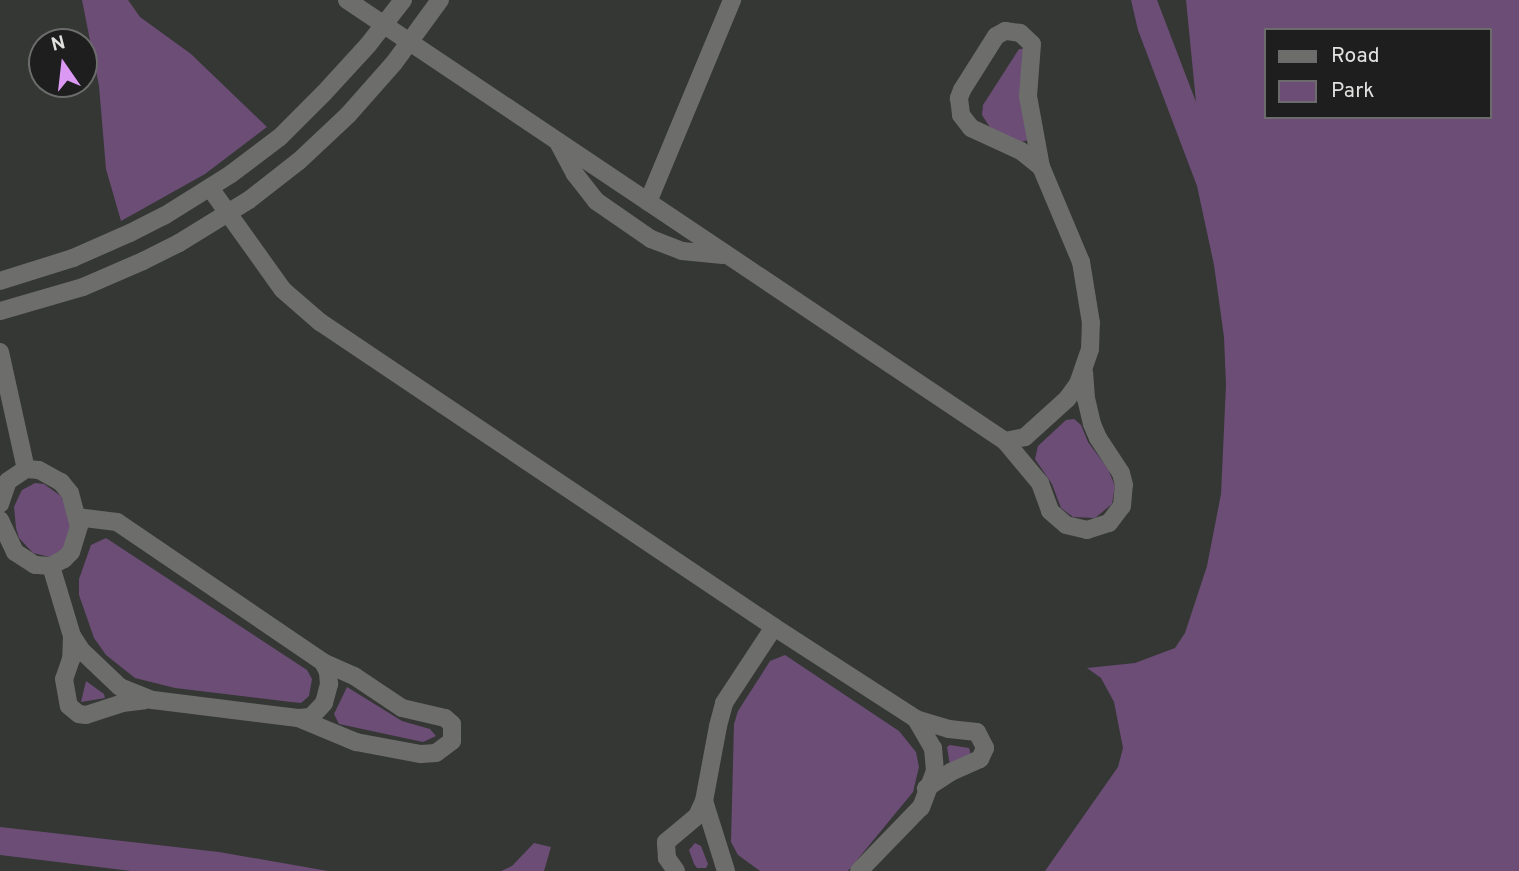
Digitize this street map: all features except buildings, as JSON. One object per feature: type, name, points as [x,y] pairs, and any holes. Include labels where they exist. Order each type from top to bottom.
[{"type":"street","points":[[347,0],[1005,441],[1040,482],[1051,511],[1066,525],[1087,530],[1109,523],[1122,506],[1124,485],[1121,472],[1098,438],[1086,399],[1084,371],[1091,323],[1081,262],[1041,167],[1028,96],[1032,44],[1020,33],[1005,31],[996,36],[962,90],[959,98],[961,115],[971,128],[1021,152],[1041,167]]},
{"type":"street","points":[[0,281],[73,258],[130,233],[210,188],[280,137],[324,93],[403,0]]},
{"type":"street","points":[[0,311],[83,287],[119,272],[179,243],[228,214],[299,162],[348,115],[410,42],[440,0]]},
{"type":"street","points":[[648,202],[732,0]]},
{"type":"street","points":[[557,141],[585,190],[640,232],[665,247],[726,255]]},
{"type":"street","points":[[210,188],[283,290],[320,322],[774,627],[916,719],[949,729],[976,732],[985,748],[980,759],[951,772],[926,788]]},
{"type":"street","points":[[0,352],[26,469]]},
{"type":"street","points":[[1005,441],[1025,437],[1067,399],[1084,371]]},
{"type":"street","points":[[0,505],[8,481],[26,469],[39,470],[61,482],[75,503],[79,526],[71,552],[51,566],[35,565],[15,552],[0,520]]},
{"type":"street","points":[[78,517],[117,522],[323,662],[354,676],[402,708],[445,718],[452,724],[452,741],[447,748],[436,753],[421,754],[356,742],[298,718]]},
{"type":"street","points":[[51,566],[72,635],[81,650],[106,677],[120,687],[153,700]]},
{"type":"street","points":[[676,871],[667,858],[666,842],[697,816],[704,801],[724,703],[774,627]]},
{"type":"street","points":[[72,635],[71,659],[64,679],[64,694],[75,711],[86,715],[122,703],[153,700],[298,718],[311,717],[319,711],[329,694],[328,672],[323,662]]},
{"type":"street","points":[[859,871],[921,807],[934,771],[935,760],[928,734],[916,719]]},
{"type":"street","points":[[704,801],[726,871]]},
{"type":"green space","points":[[82,0],[128,0],[140,17],[191,54],[267,127],[205,174],[121,221],[106,169],[98,81],[98,28],[88,28]]},
{"type":"green space","points":[[1131,0],[1157,0],[1196,102],[1186,0],[1519,0],[1519,871],[1045,871],[1118,767],[1123,748],[1114,702],[1101,678],[1087,668],[1135,663],[1175,648],[1185,633],[1207,566],[1221,494],[1226,385],[1224,337],[1214,265],[1197,186],[1138,30]]},
{"type":"green space","points":[[1019,49],[1024,49],[1028,140],[1021,142],[991,129],[982,115],[983,105]]},
{"type":"green space","points":[[1074,419],[1081,425],[1088,442],[1108,469],[1115,486],[1112,504],[1095,518],[1073,517],[1061,508],[1052,484],[1035,459],[1038,446],[1066,420]]},
{"type":"green space","points":[[35,483],[44,484],[61,496],[72,523],[70,543],[54,558],[33,553],[19,538],[16,528],[14,507],[22,490]]},
{"type":"green space","points":[[106,538],[307,670],[312,679],[309,696],[301,703],[291,702],[175,688],[135,678],[106,655],[94,638],[79,595],[79,579],[91,545]]},
{"type":"green space","points":[[785,655],[899,731],[916,752],[919,767],[913,792],[848,871],[760,871],[738,855],[731,842],[734,724],[738,711],[770,661]]},
{"type":"green space","points":[[86,681],[104,694],[105,698],[81,702]]},
{"type":"green space","points":[[347,687],[402,721],[430,729],[436,736],[423,742],[339,724],[334,714]]},
{"type":"green space","points":[[950,745],[969,748],[972,759],[950,766],[947,747]]},
{"type":"green space","points":[[0,827],[219,852],[328,871],[131,871],[0,855]]},
{"type":"green space","points":[[534,843],[551,847],[544,871],[501,871],[512,866]]},
{"type":"green space","points":[[695,843],[701,846],[708,864],[706,868],[697,868],[694,864],[689,850]]}]
